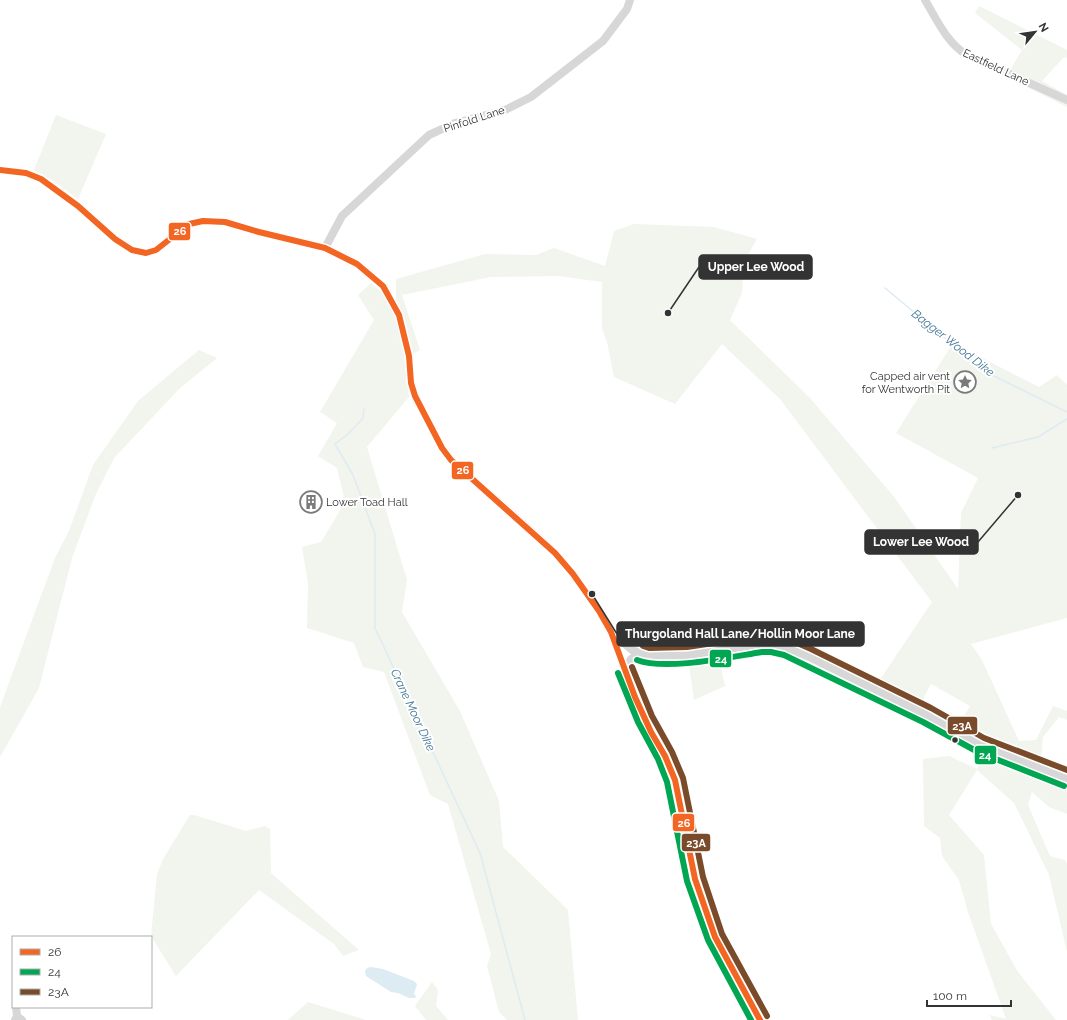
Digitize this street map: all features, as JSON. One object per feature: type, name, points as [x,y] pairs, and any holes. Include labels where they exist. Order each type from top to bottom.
[{"type":"street","name":"Pinfold Lane","points":[[325,248],[342,216],[429,135],[455,123],[505,110],[531,97],[603,41],[627,8],[630,0]]},
{"type":"street","name":"Eastfield Lane","points":[[925,0],[949,40],[958,50],[1067,100]]},
{"type":"street","points":[[0,170],[26,173],[41,179],[78,206],[115,240],[132,250],[146,253],[156,250],[189,224],[203,221],[225,222],[325,248],[357,264],[386,290],[399,315],[409,356],[411,383],[414,396],[442,448],[451,460],[529,528],[555,553],[573,574],[599,611],[610,632],[645,719],[665,756],[675,780],[695,879],[706,916],[715,937],[760,1020]]},
{"type":"street","points":[[610,632],[632,650],[648,656],[688,656],[761,644],[772,644],[786,647],[927,715],[981,745],[1067,779]]},
{"type":"street","points":[[625,670],[631,659],[640,653]]},
{"type":"shaded area","points":[[979,6],[1067,50],[1067,58],[1064,57],[1042,81],[1067,95],[1067,107],[1029,88],[1034,85],[1010,70],[1022,50],[975,13]]},
{"type":"shaded area","points":[[56,115],[106,134],[78,199],[55,182],[34,170]]},
{"type":"shaded area","points":[[634,224],[714,227],[757,239],[744,262],[742,293],[730,320],[810,398],[895,498],[958,589],[961,513],[978,478],[896,433],[953,343],[1039,387],[1057,375],[1067,385],[1067,618],[971,644],[982,660],[1019,741],[1036,740],[1053,706],[1067,711],[1067,720],[1059,717],[1043,737],[1040,774],[1067,784],[1067,814],[1049,807],[1032,792],[1028,805],[1050,856],[1065,860],[1067,864],[1067,952],[1049,875],[1014,803],[977,770],[949,815],[984,855],[991,924],[1018,972],[1056,1020],[992,1020],[990,1015],[1006,1019],[968,912],[959,880],[942,856],[940,838],[924,826],[923,759],[949,756],[977,769],[985,752],[997,755],[999,748],[974,737],[979,726],[963,718],[970,706],[931,684],[919,707],[875,687],[932,602],[780,399],[722,344],[675,404],[614,377],[607,342],[602,328],[602,282],[559,276],[491,277],[402,295],[420,350],[413,354],[403,314],[396,300],[396,279],[485,254],[536,255],[554,248],[605,266],[614,231]]},
{"type":"shaded area","points":[[371,283],[379,290],[390,304],[395,316],[403,348],[409,397],[367,447],[407,580],[402,612],[460,711],[499,801],[503,847],[568,910],[578,1020],[507,1020],[499,1012],[487,966],[491,954],[448,804],[430,795],[384,672],[363,667],[354,643],[307,628],[308,583],[302,547],[321,542],[345,502],[337,468],[318,456],[337,423],[320,412],[374,320],[358,295]]},
{"type":"shaded area","points":[[199,350],[217,358],[180,388],[114,458],[95,496],[72,558],[39,688],[0,757],[0,707],[55,558],[69,531],[93,465],[138,401]]},
{"type":"shaded area","points":[[718,654],[725,686],[694,700],[688,659]]},
{"type":"shaded area","points":[[190,815],[246,831],[265,826],[270,829],[271,873],[359,950],[343,956],[334,944],[259,890],[176,976],[151,936],[157,874],[163,859]]},
{"type":"shaded area","points":[[371,967],[383,969],[414,981],[417,984],[414,994],[416,996],[415,998],[409,998],[398,993],[391,992],[366,976],[365,971],[367,968]]},
{"type":"shaded area","points":[[432,982],[438,990],[436,1006],[448,1020],[426,1020],[415,1006]]},
{"type":"shaded area","points":[[308,1002],[366,1020],[288,1020]]},
{"type":"waterway","name":"Bagger Wood Dike","points":[[885,288],[986,372],[1067,412]]},
{"type":"waterway","name":"Crane Moor Dike","points":[[364,408],[363,418],[348,434],[335,444],[353,475],[375,534],[375,628],[480,853],[525,1020]]},
{"type":"waterway","name":"Bagger Wood Dike","points":[[992,448],[1038,437],[1067,419]]},
{"type":"transit line","name":"26","points":[[0,170],[26,173],[41,179],[78,206],[115,239],[132,250],[146,253],[156,250],[189,224],[203,221],[225,222],[325,248],[357,264],[383,286],[399,315],[409,356],[411,383],[415,396],[442,448],[451,460],[555,553],[573,574],[599,611],[611,632],[635,697],[651,732],[665,756],[675,780],[695,879],[715,937],[760,1020]]},
{"type":"transit line","name":"23A","points":[[643,646],[649,648],[687,647],[760,636],[773,636],[788,639],[931,708],[984,738],[1067,770]]},
{"type":"transit line","name":"24","points":[[637,660],[649,663],[681,664],[762,652],[771,652],[784,655],[923,722],[978,752],[1064,786]]},
{"type":"transit line","name":"23A","points":[[632,667],[652,716],[672,752],[683,778],[703,877],[722,934],[767,1016]]},
{"type":"transit line","name":"24","points":[[618,673],[638,722],[658,759],[667,782],[687,881],[708,940],[751,1020]]},
{"type":"place","name":"Upper Lee Wood","points":[[668,313]]},
{"type":"place","name":"Capped air vent for Wentworth Pit","points":[[965,382]]},
{"type":"place","name":"Lower Lee Wood","points":[[1018,495]]},
{"type":"place","name":"Lower Toad Hall","points":[[311,502]]},
{"type":"place","name":"Thurgoland Hall Lane/Hollin Moor Lane","points":[[592,594]]}]
